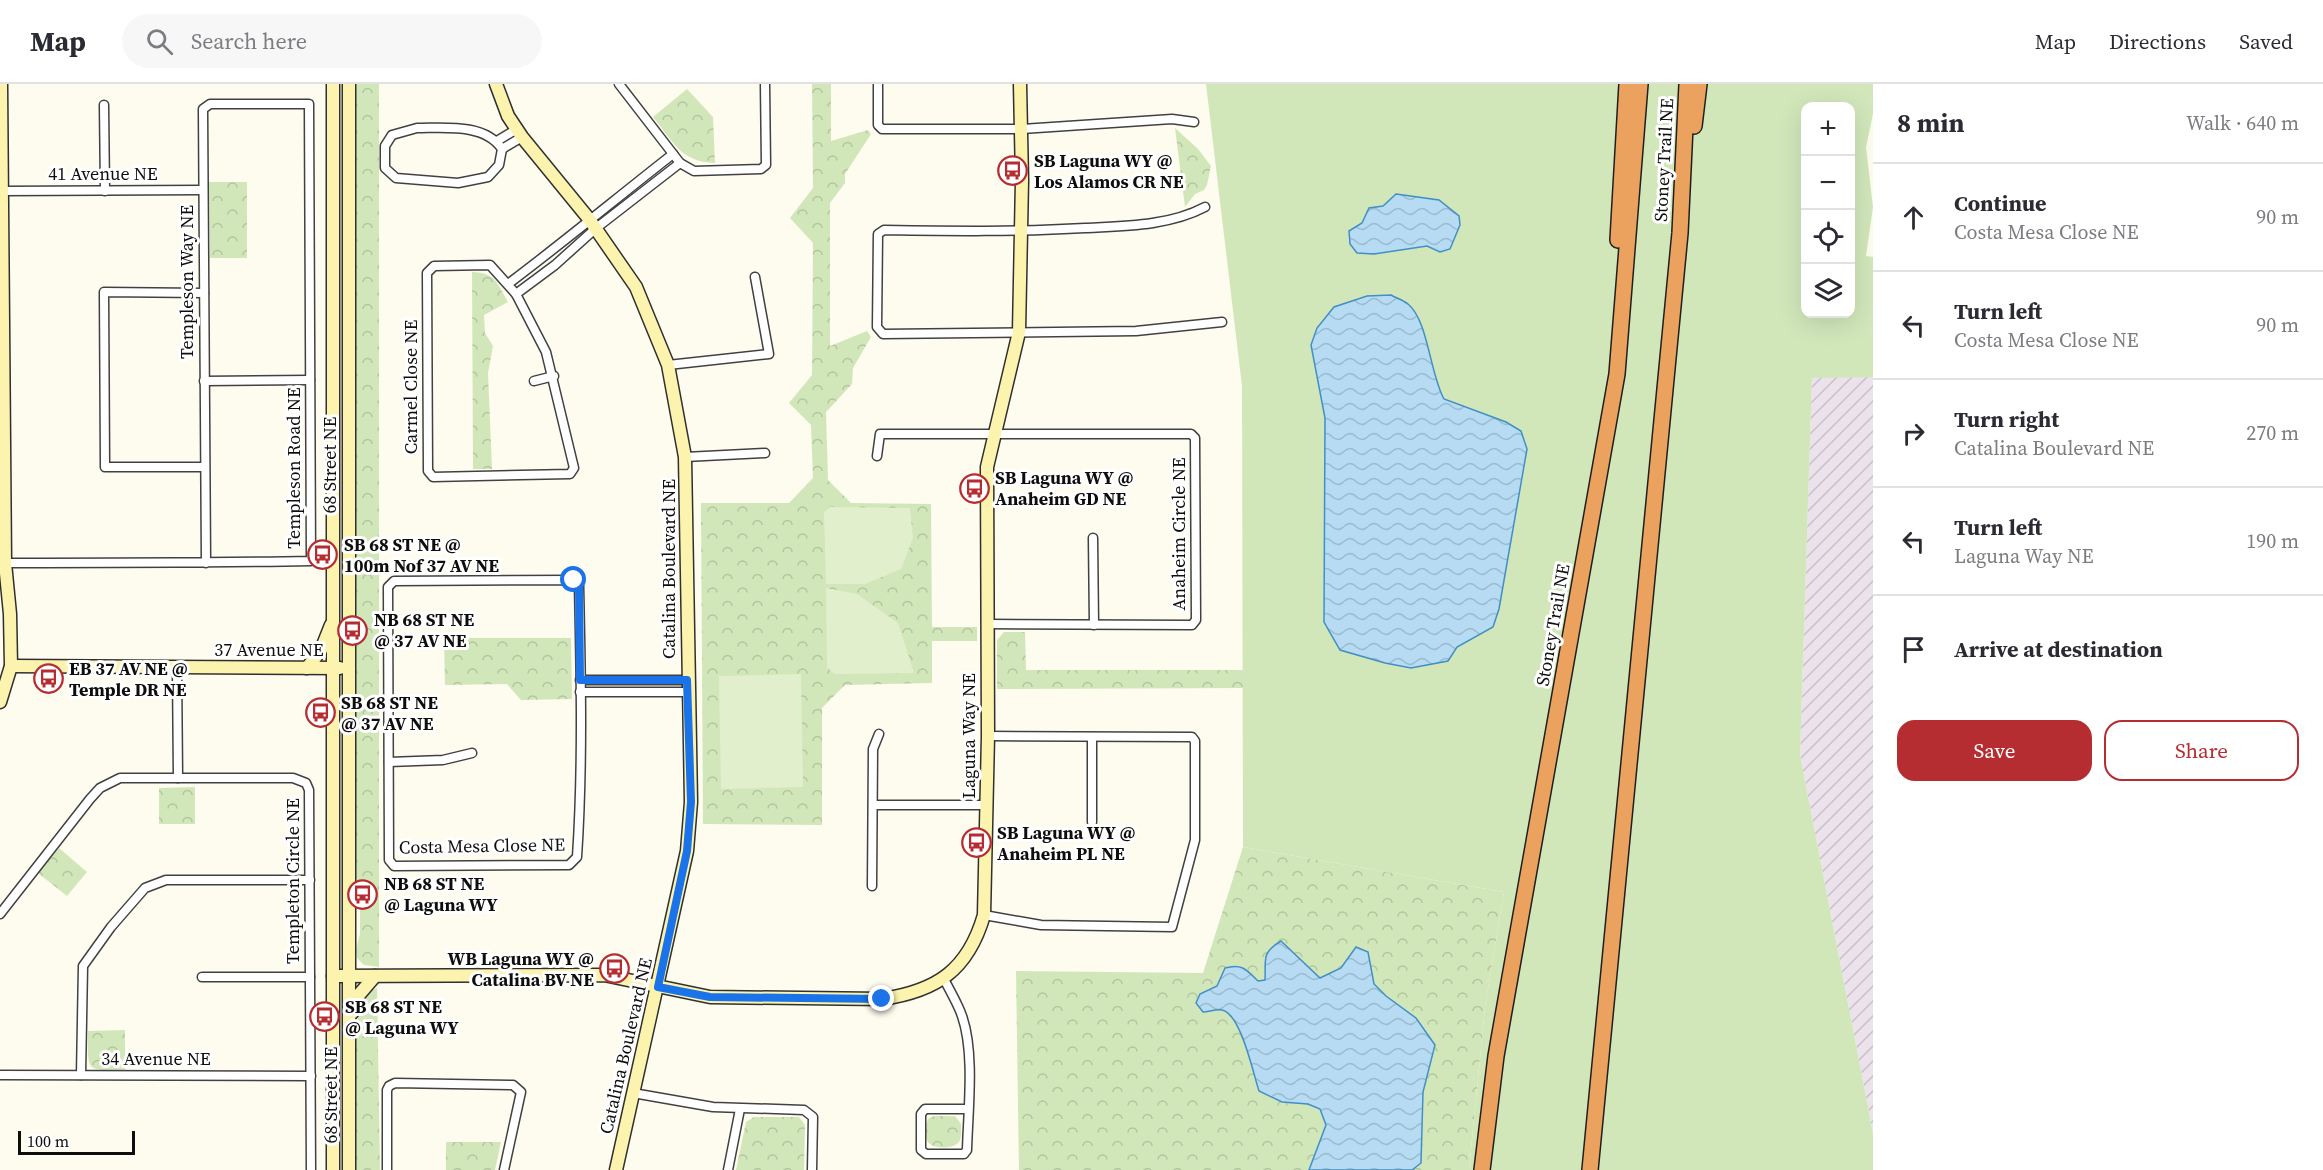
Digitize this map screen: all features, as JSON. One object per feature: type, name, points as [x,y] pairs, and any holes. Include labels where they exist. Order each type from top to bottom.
[{"type":"highway","points":[[1617,374],[1618,250],[1627,84]]},
{"type":"highway","name":"Stoney Trail NE","points":[[1482,1170],[1496,1056],[1617,374],[1640,84]]},
{"type":"highway","name":"Stoney Trail NE","points":[[1590,1170],[1680,233],[1687,84]]},
{"type":"highway","points":[[1680,233],[1686,201],[1699,84]]},
{"type":"street","points":[[0,702],[11,666],[10,615],[5,563],[2,427],[1,84]]},
{"type":"street","name":"68 Street NE","points":[[333,84],[333,1170]]},
{"type":"street","name":"68 Street NE","points":[[349,84],[349,1170]]},
{"type":"street","name":"Catalina Boulevard NE","points":[[496,84],[508,116],[519,133],[592,224],[636,287],[668,365],[685,457],[688,514],[687,686],[691,802],[687,851],[616,1170]]},
{"type":"street","points":[[619,84],[673,154],[681,163],[694,171],[761,169],[766,165],[765,84]]},
{"type":"street","points":[[878,84],[878,125],[882,129],[1022,129],[1172,119],[1194,122]]},
{"type":"street","name":"Laguna Way NE","points":[[333,976],[604,975],[710,997],[882,999],[906,996],[926,990],[944,979],[963,960],[974,942],[984,915],[988,736],[986,487],[987,467],[1018,332],[1022,129],[1020,84]]},
{"type":"street","name":"Templeson Way NE","points":[[206,562],[203,109],[210,104],[309,104]]},
{"type":"street","name":"Templeson Road NE","points":[[5,563],[311,561],[309,104]]},
{"type":"street","points":[[104,105],[105,191]]},
{"type":"street","points":[[417,128],[458,128],[486,134],[500,145],[499,165],[488,177],[458,183],[396,178],[385,168],[385,146],[392,135],[417,128]]},
{"type":"street","points":[[500,145],[519,133]]},
{"type":"street","points":[[516,294],[555,265],[592,224],[673,154]]},
{"type":"street","points":[[508,284],[681,163]]},
{"type":"street","name":"41 Avenue NE","points":[[2,191],[203,190]]},
{"type":"street","points":[[1205,207],[1187,217],[1113,227],[1021,232],[884,230],[878,234],[877,327],[883,334],[1136,331],[1222,322]]},
{"type":"street","name":"Carmel Close NE","points":[[490,265],[508,284],[516,294],[546,352],[554,376],[574,468],[570,474],[433,477],[428,471],[427,273],[434,266],[490,265]]},
{"type":"street","points":[[668,365],[768,354],[755,277]]},
{"type":"street","points":[[204,292],[104,292],[105,467],[204,467]]},
{"type":"street","points":[[534,381],[554,376]]},
{"type":"street","points":[[204,381],[310,380]]},
{"type":"street","points":[[877,456],[879,434],[995,433]]},
{"type":"street","name":"Anaheim Circle NE","points":[[988,624],[1191,626],[1196,620],[1196,438],[1191,434],[995,433]]},
{"type":"street","points":[[685,457],[765,453]]},
{"type":"street","points":[[1094,538],[1094,625]]},
{"type":"street","name":"Costa Mesa Close NE","points":[[574,580],[579,586],[580,692],[580,807],[577,857],[569,865],[394,866],[389,860],[388,587],[394,581],[574,580]]},
{"type":"street","points":[[307,668],[321,651],[333,620]]},
{"type":"street","name":"37 Avenue NE","points":[[11,666],[348,668]]},
{"type":"street","points":[[177,667],[178,778]]},
{"type":"street","points":[[580,680],[687,686]]},
{"type":"street","points":[[580,692],[687,686]]},
{"type":"street","points":[[872,886],[873,749],[879,734]]},
{"type":"street","points":[[984,915],[1041,926],[1172,927],[1195,840],[1195,741],[1191,737],[988,736]]},
{"type":"street","points":[[1092,737],[1092,822]]},
{"type":"street","points":[[389,762],[443,760],[471,753]]},
{"type":"street","name":"Templeton Circle NE","points":[[0,914],[90,798],[100,788],[120,778],[293,778],[306,783],[309,790],[312,1170]]},
{"type":"street","points":[[873,805],[987,805]]},
{"type":"street","points":[[81,1075],[83,966],[111,927],[145,888],[155,882],[174,880],[310,880]]},
{"type":"street","points":[[349,1024],[357,997],[375,976]]},
{"type":"street","points":[[202,977],[310,977]]},
{"type":"street","points":[[944,979],[962,1016],[969,1042],[968,1109],[967,1150],[964,1154],[926,1154],[921,1150],[921,1114],[925,1108],[968,1109]]},
{"type":"street","name":"34 Avenue NE","points":[[0,1075],[311,1076]]},
{"type":"street","points":[[387,1170],[387,1090],[395,1083],[513,1085],[521,1092],[504,1170]]},
{"type":"street","points":[[633,1093],[740,1109],[804,1110],[813,1117],[812,1170]]},
{"type":"street","points":[[728,1170],[740,1109]]},
{"type":"shaded area","points":[[1812,377],[1873,377],[1873,1133],[1800,755]]},
{"type":"green space","points":[[355,84],[379,84],[379,967],[364,965],[357,958],[356,950],[360,934],[360,897],[355,882]]},
{"type":"green space","points":[[812,84],[831,84],[831,141],[868,130],[871,134],[845,174],[845,183],[830,203],[830,346],[867,331],[871,337],[853,368],[852,384],[826,412],[828,480],[851,503],[931,504],[932,627],[977,627],[977,641],[932,641],[932,683],[845,685],[822,708],[822,825],[703,824],[701,503],[789,503],[813,478],[811,425],[789,403],[812,375],[813,243],[790,218],[813,188]]},
{"type":"green space","points":[[1206,84],[1873,84],[1873,114],[1866,147],[1873,207],[1866,256],[1873,257],[1873,377],[1812,378],[1800,755],[1873,1133],[1873,1170],[1469,1170],[1485,1007],[1504,892],[1243,847],[1242,386]]},
{"type":"green space","points":[[687,89],[713,117],[715,163],[693,159],[678,149],[653,117]]},
{"type":"green space","points":[[1175,128],[1198,149],[1211,166],[1204,190],[1195,194],[1185,207]]},
{"type":"green space","points":[[209,182],[247,182],[247,258],[210,258]]},
{"type":"green space","points":[[472,272],[486,274],[495,280],[508,302],[484,315],[485,333],[493,346],[488,373],[492,469],[473,469]]},
{"type":"green space","points":[[830,507],[910,508],[913,538],[901,569],[865,584],[826,584],[824,512]]},
{"type":"green space","points":[[826,588],[857,594],[898,623],[914,673],[834,674],[827,667]]},
{"type":"green space","points":[[1004,632],[1025,632],[1026,670],[1243,670],[1243,688],[997,689],[997,640]]},
{"type":"green space","points":[[444,638],[571,638],[572,699],[521,700],[507,684],[445,685]]},
{"type":"green space","points":[[801,674],[803,787],[721,789],[719,676]]},
{"type":"green space","points":[[195,787],[195,824],[159,824],[159,788]]},
{"type":"green space","points":[[1243,847],[1504,892],[1485,1007],[1469,1170],[1019,1170],[1016,971],[1203,973]]},
{"type":"green space","points":[[59,848],[87,872],[67,896],[38,873]]},
{"type":"green space","points":[[377,988],[380,1170],[353,1170],[356,1031],[360,1006],[369,992]]},
{"type":"green space","points":[[125,1030],[125,1070],[102,1070],[91,1066],[88,1054],[88,1031]]},
{"type":"green space","points":[[933,1116],[955,1116],[961,1124],[959,1142],[953,1146],[944,1147],[929,1143],[926,1129],[929,1119]]},
{"type":"green space","points":[[754,1117],[799,1117],[805,1125],[804,1170],[736,1170],[746,1122]]},
{"type":"green space","points":[[446,1142],[501,1142],[495,1170],[446,1170]]},
{"type":"water","points":[[1396,194],[1439,200],[1459,216],[1460,225],[1450,249],[1440,252],[1427,246],[1374,254],[1357,253],[1350,244],[1349,231],[1362,223],[1369,208],[1383,206]]},
{"type":"water","points":[[1391,295],[1404,301],[1415,312],[1444,399],[1506,422],[1521,431],[1527,449],[1499,609],[1493,627],[1457,647],[1448,661],[1411,668],[1340,650],[1324,622],[1325,418],[1311,345],[1317,328],[1334,307],[1367,296]]},
{"type":"water","points":[[1281,941],[1320,978],[1341,968],[1356,947],[1368,952],[1374,984],[1416,1018],[1435,1045],[1423,1092],[1421,1163],[1412,1170],[1309,1170],[1326,1125],[1320,1109],[1308,1104],[1282,1102],[1259,1091],[1245,1045],[1235,1022],[1229,1014],[1222,1010],[1203,1012],[1196,1003],[1200,994],[1217,986],[1225,968],[1240,967],[1258,981],[1265,980],[1267,953]]},
{"type":"place","name":"SB Laguna WY @ Los Alamos CR NE","points":[[1013,171]]},
{"type":"place","name":"SB Laguna WY @ Anaheim GD NE","points":[[974,488]]},
{"type":"place","name":"SB 68 ST NE @ 100m Nof 37 AV NE","points":[[323,555]]},
{"type":"place","name":"NB 68 ST NE @ 37 AV NE","points":[[353,630]]},
{"type":"place","name":"EB 37 AV NE @ Temple DR NE","points":[[48,679]]},
{"type":"place","name":"SB 68 ST NE @ 37 AV NE","points":[[320,713]]},
{"type":"place","name":"SB Laguna WY @ Anaheim PL NE","points":[[976,843]]},
{"type":"place","name":"NB 68 ST NE @ Laguna WY","points":[[363,894]]},
{"type":"place","name":"WB Laguna WY @ Catalina BV NE","points":[[615,969]]},
{"type":"place","name":"SB 68 ST NE @ Laguna WY","points":[[324,1017]]},
{"type":"route","points":[[574,580],[579,586],[580,680],[687,680],[691,802],[687,851],[658,987],[710,997],[882,999]]}]
